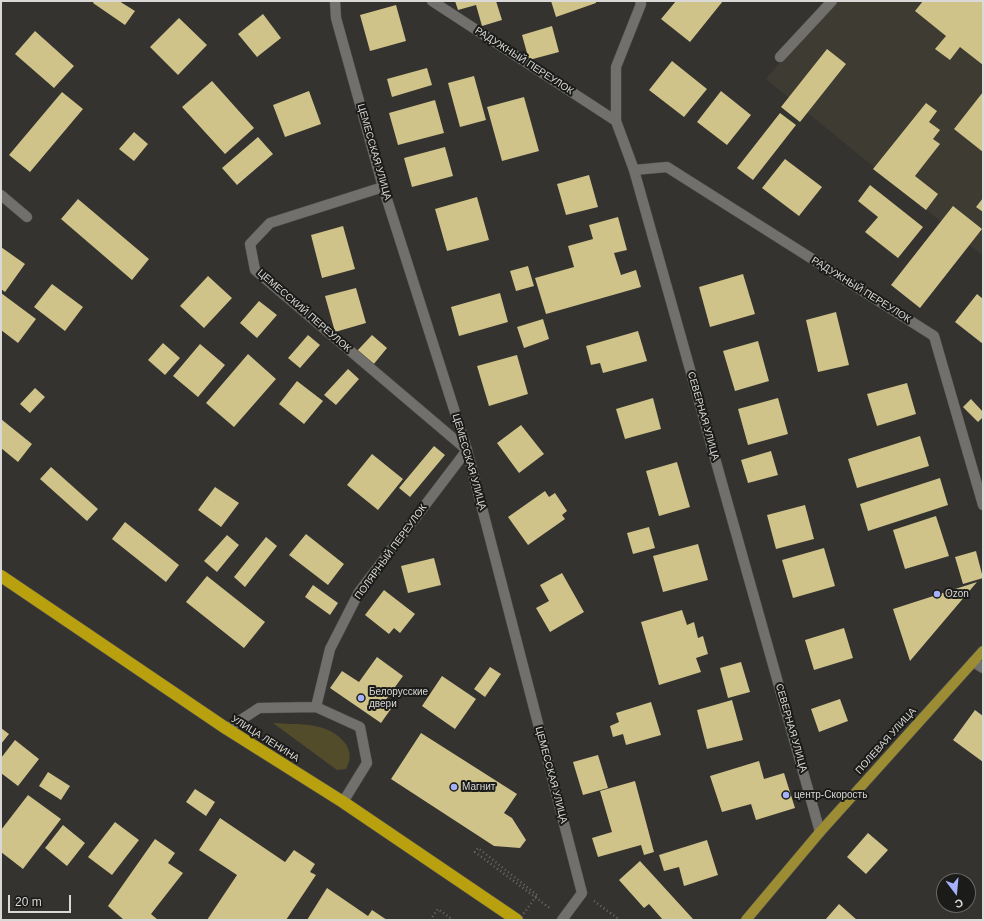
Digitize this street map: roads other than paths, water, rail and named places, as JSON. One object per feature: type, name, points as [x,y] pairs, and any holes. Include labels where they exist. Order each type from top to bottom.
[{"type":"highway","name":"УЛИЦА ЛЕНИНА","points":[[1,576],[227,729],[343,802],[518,920]]},
{"type":"main road","name":"ПОЛЕВАЯ УЛИЦА","points":[[746,920],[820,832],[983,651]]},
{"type":"street","name":"ЦЕМЕССКАЯ УЛИЦА","points":[[335,1],[336,18],[383,187],[467,450],[582,893],[562,919]]},
{"type":"street","name":"РАДУЖНЫЙ ПЕРЕУЛОК","points":[[432,1],[616,121]]},
{"type":"street","points":[[780,57],[832,1]]},
{"type":"street","name":"СЕВЕРНАЯ УЛИЦА","points":[[642,2],[616,67],[616,121],[634,170],[820,832]]},
{"type":"street","name":"РАДУЖНЫЙ ПЕРЕУЛОК","points":[[634,170],[667,168],[934,336],[983,505]]},
{"type":"street","name":"ЦЕМЕССКИЙ ПЕРЕУЛОК","points":[[383,187],[270,223],[250,244],[255,270],[467,450]]},
{"type":"street","points":[[1,195],[27,217]]},
{"type":"street","name":"ПОЛЯРНЫЙ ПЕРЕУЛОК","points":[[316,707],[330,649],[359,592],[467,450]]},
{"type":"street","points":[[973,662],[983,668]]},
{"type":"street","points":[[227,729],[259,708],[316,707],[360,727],[367,763],[343,802]]},
{"type":"place","name":"Ozon","points":[[937,594]]},
{"type":"place","name":"Белорусские двери","points":[[361,698]]},
{"type":"place","name":"Магнит","points":[[454,787]]},
{"type":"place","name":"центр-Скорость","points":[[786,795]]}]
